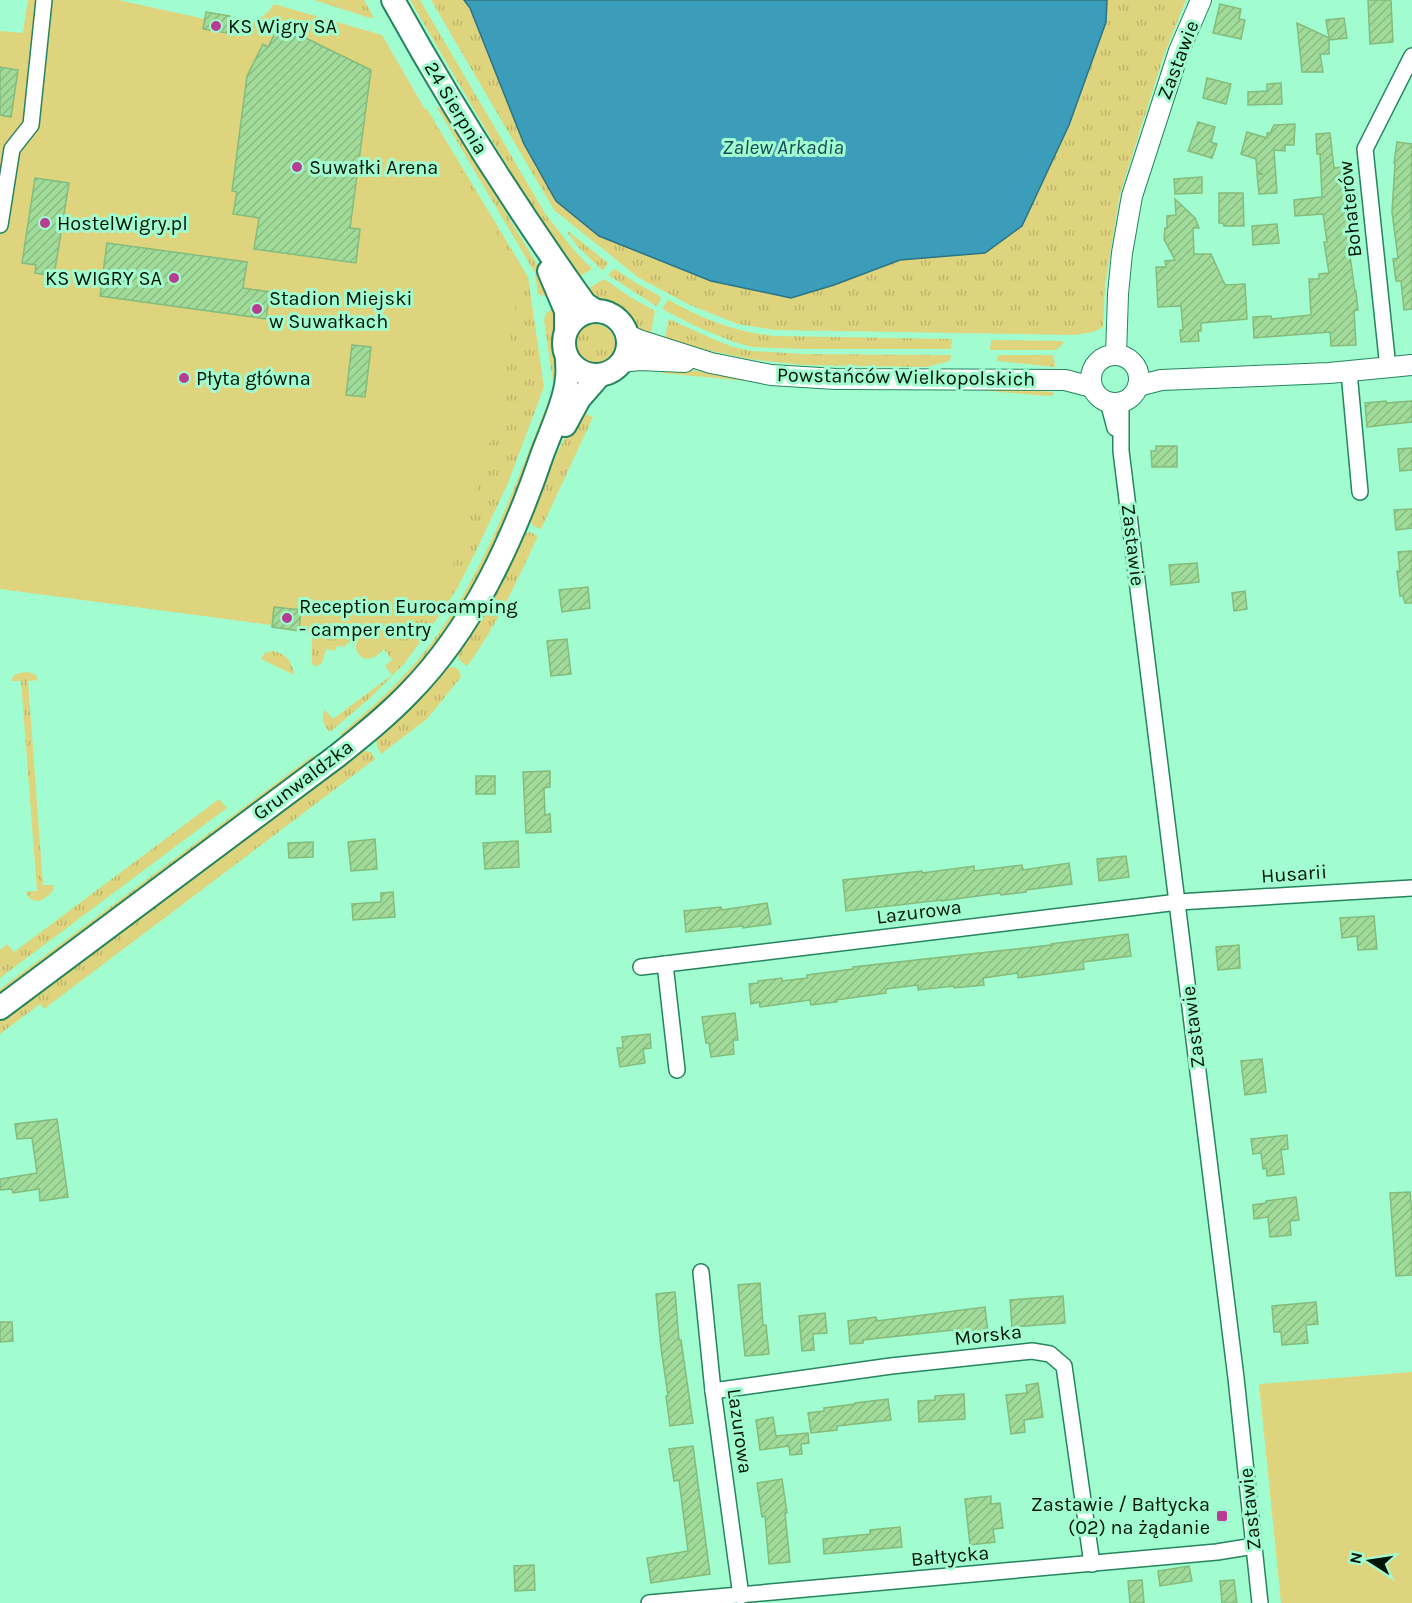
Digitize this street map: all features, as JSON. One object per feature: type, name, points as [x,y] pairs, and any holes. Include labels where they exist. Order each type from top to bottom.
[{"type":"main road","name":"24 Sierpnia","points":[[393,0],[445,91],[522,215],[585,304],[596,311]]},
{"type":"main road","name":"24 Sierpnia","points":[[522,215],[561,297],[566,311],[566,329]]},
{"type":"main road","points":[[596,311],[610,314],[618,320],[628,338],[628,348],[622,362],[611,372],[591,376],[573,367],[567,359],[563,339],[572,321],[580,315],[596,311]]},
{"type":"main road","name":"Grunwaldzka","points":[[0,1008],[337,756],[410,693],[461,628],[478,600],[511,534],[531,487],[564,393],[567,359]]},
{"type":"main road","name":"Grunwaldzka","points":[[531,487],[579,399],[598,376]]},
{"type":"street","points":[[0,225],[12,149],[31,124],[44,0]]},
{"type":"street","name":"Zastawie","points":[[1112,355],[1122,253],[1132,196],[1179,51],[1201,0]]},
{"type":"street","name":"Bohaterów","points":[[1388,368],[1365,149],[1412,56]]},
{"type":"street","name":"Powstańców Wielkopolskich","points":[[626,334],[711,363],[771,375],[1065,380],[1093,378]]},
{"type":"street","points":[[1112,355],[1131,361],[1137,378],[1132,396],[1114,402],[1101,398],[1093,378],[1096,363],[1112,355]]},
{"type":"street","name":"Powstańców Wielkopolskich","points":[[622,362],[639,360],[711,363]]},
{"type":"street","points":[[1137,378],[1161,380],[1349,372],[1412,366]]},
{"type":"street","points":[[1349,372],[1360,492]]},
{"type":"street","name":"Zastawie","points":[[1114,402],[1236,1378],[1260,1603]]},
{"type":"street","name":"Husarii","points":[[1178,902],[1412,888]]},
{"type":"street","name":"Lazurowa","points":[[641,967],[1178,902]]},
{"type":"street","points":[[665,964],[677,1070]]},
{"type":"street","name":"Lazurowa","points":[[701,1272],[713,1390],[741,1596]]},
{"type":"street","name":"Morska","points":[[713,1390],[1032,1351],[1050,1354],[1064,1366],[1092,1564]]},
{"type":"street","name":"Bałtycka","points":[[649,1603],[1092,1564],[1254,1546]]},
{"type":"green space","name":"Stadion Miejski w Suwałkach","points":[[28,0],[118,0],[205,19],[246,24],[258,20],[274,4],[382,35],[520,274],[502,400],[453,566],[426,607],[394,643],[312,637],[312,633],[271,625],[0,589],[0,31],[23,33]]},
{"type":"green space","points":[[314,0],[364,0],[374,18],[370,18]]},
{"type":"green space","points":[[410,0],[420,0],[546,215],[592,269],[576,278],[517,183]]},
{"type":"green space","points":[[431,0],[464,0],[470,8],[524,144],[556,201],[599,236],[711,281],[791,298],[834,285],[900,260],[985,253],[1022,226],[1069,125],[1106,23],[1107,0],[1186,0],[1164,55],[1120,194],[1105,284],[1103,327],[1093,332],[1075,335],[775,330],[738,324],[690,305],[639,278],[554,210]]},
{"type":"green space","points":[[436,106],[443,109],[553,291],[545,296],[538,294],[535,273]]},
{"type":"green space","points":[[427,109],[528,277],[544,387],[508,483],[458,587],[404,664],[370,698],[330,732],[323,722],[325,710],[333,719],[392,675],[385,666],[392,660],[384,649],[368,659],[358,653],[356,644],[347,643],[345,647],[337,646],[335,651],[326,649],[322,663],[316,667],[312,664],[312,633]]},
{"type":"green space","points":[[568,231],[608,263],[603,271],[578,247]]},
{"type":"green space","points":[[615,269],[660,296],[658,305],[656,306],[608,275]]},
{"type":"green space","points":[[604,279],[655,311],[650,338],[634,331],[619,313],[610,307],[601,305],[584,291]]},
{"type":"green space","points":[[669,300],[695,314],[747,332],[775,336],[952,339],[951,349],[752,347],[695,326],[664,310]]},
{"type":"green space","points":[[559,305],[561,323],[555,346],[559,361],[560,386],[553,383],[544,320],[546,313]]},
{"type":"green space","points":[[669,319],[733,347],[751,351],[804,354],[951,355],[950,361],[926,367],[804,365],[749,359],[664,341]]},
{"type":"green space","points":[[595,324],[603,325],[609,330],[614,336],[614,352],[609,358],[603,363],[595,364],[587,363],[581,358],[576,352],[575,344],[576,336],[581,330],[587,325]]},
{"type":"green space","points":[[991,340],[1061,341],[1064,343],[1056,350],[990,350]]},
{"type":"green space","points":[[999,355],[1052,355],[1055,367],[997,361]]},
{"type":"green space","points":[[659,366],[783,382],[969,385],[1053,392],[1053,395],[966,389],[807,387],[662,373]]},
{"type":"green space","points":[[550,397],[555,400],[528,471],[472,591],[453,623],[434,649],[390,699],[347,735],[339,735],[409,670],[450,617],[484,556]]},
{"type":"green space","points":[[580,409],[593,417],[541,529],[533,526],[529,516]]},
{"type":"green space","points":[[530,532],[538,536],[496,620],[467,666],[459,660],[457,651],[520,535]]},
{"type":"green space","points":[[272,651],[288,658],[294,675],[261,659],[265,653]]},
{"type":"green space","points":[[454,667],[459,670],[461,677],[427,719],[381,754],[376,737],[444,668]]},
{"type":"green space","points":[[29,672],[36,675],[38,680],[28,681],[43,885],[54,885],[51,893],[39,901],[31,899],[26,892],[37,891],[21,681],[11,681],[15,674]]},
{"type":"green space","points":[[360,750],[371,752],[375,759],[44,1009],[40,1004],[0,1034],[0,1020]]},
{"type":"green space","points":[[315,754],[310,765],[0,996],[0,989]]},
{"type":"green space","points":[[219,799],[227,808],[0,978],[0,950],[7,944],[14,952]]},
{"type":"green space","points":[[1412,1372],[1412,1603],[1281,1603],[1259,1384]]},
{"type":"water","name":"Zalew Arkadia","points":[[464,0],[1107,0],[1106,22],[1069,125],[1022,226],[985,253],[900,260],[834,285],[791,298],[711,281],[599,236],[556,201],[524,144],[470,8]]},
{"type":"building","points":[[1368,0],[1391,0],[1393,42],[1370,44]]},
{"type":"building","points":[[1220,4],[1241,9],[1239,19],[1245,20],[1241,39],[1213,33]]},
{"type":"building","name":"KS Wigry SA","points":[[206,12],[230,16],[227,33],[203,29]]},
{"type":"building","points":[[1344,18],[1347,38],[1329,40],[1329,54],[1320,54],[1323,72],[1302,72],[1297,23],[1329,38],[1326,20]]},
{"type":"building","name":"Suwałki Arena","points":[[279,25],[371,70],[350,228],[360,229],[356,263],[254,249],[259,218],[233,214],[237,192],[232,191],[247,76],[263,44],[268,47]]},
{"type":"building","points":[[0,67],[18,70],[11,117],[0,115]]},
{"type":"building","points":[[1207,78],[1231,84],[1226,104],[1203,98]]},
{"type":"building","points":[[1281,83],[1282,104],[1248,105],[1248,92],[1267,91],[1267,84]]},
{"type":"building","points":[[1198,122],[1215,127],[1211,142],[1217,144],[1212,158],[1188,151]]},
{"type":"building","points":[[1295,124],[1294,145],[1285,145],[1285,151],[1274,150],[1277,193],[1259,194],[1257,174],[1263,174],[1257,172],[1256,159],[1241,154],[1247,132],[1267,138],[1267,133],[1270,133],[1274,125]]},
{"type":"building","points":[[1330,133],[1334,168],[1343,167],[1345,206],[1352,248],[1349,249],[1358,310],[1354,311],[1356,345],[1331,346],[1330,332],[1254,338],[1253,317],[1271,316],[1271,319],[1311,315],[1309,279],[1319,279],[1319,274],[1329,273],[1324,242],[1327,242],[1323,214],[1295,216],[1294,200],[1322,197],[1320,154],[1317,154],[1316,134]]},
{"type":"building","points":[[1397,142],[1412,144],[1412,309],[1404,310],[1401,281],[1396,281],[1393,259],[1398,258],[1392,212]]},
{"type":"building","points":[[1202,177],[1202,193],[1175,194],[1174,179]]},
{"type":"building","name":"HostelWigry.pl","points":[[35,178],[69,183],[54,276],[35,273],[36,265],[22,263]]},
{"type":"building","points":[[1219,193],[1243,193],[1244,226],[1224,226],[1223,223],[1219,223]]},
{"type":"building","points":[[1175,199],[1195,218],[1199,228],[1193,228],[1194,254],[1211,254],[1225,285],[1245,284],[1247,319],[1201,323],[1201,331],[1198,331],[1199,341],[1181,342],[1180,330],[1183,330],[1181,306],[1158,307],[1156,267],[1166,267],[1165,261],[1175,260],[1164,239],[1167,216],[1176,215]]},
{"type":"building","points":[[1277,224],[1279,243],[1253,245],[1252,226]]},
{"type":"building","name":"KS WIGRY SA","points":[[107,243],[247,262],[243,288],[270,292],[266,319],[100,296]]},
{"type":"building","points":[[352,345],[371,347],[365,397],[346,395]]},
{"type":"building","points":[[1386,401],[1386,403],[1412,401],[1412,422],[1367,427],[1365,403]]},
{"type":"building","points":[[1156,446],[1177,446],[1177,467],[1152,467],[1151,451],[1156,451]]},
{"type":"building","points":[[1412,448],[1412,470],[1400,471],[1398,449]]},
{"type":"building","points":[[1412,509],[1412,528],[1396,530],[1394,510]]},
{"type":"building","points":[[1412,551],[1412,603],[1405,603],[1403,596],[1400,596],[1397,571],[1400,571],[1398,552]]},
{"type":"building","points":[[1197,563],[1199,582],[1171,585],[1169,565]]},
{"type":"building","points":[[588,587],[590,608],[562,612],[559,590]]},
{"type":"building","points":[[1245,591],[1247,609],[1234,611],[1232,593]]},
{"type":"building","name":"Reception Eurocamping - camper entry","points":[[274,607],[301,610],[299,631],[272,627]]},
{"type":"building","points":[[567,639],[571,674],[551,676],[547,641]]},
{"type":"building","points":[[550,771],[550,787],[544,788],[545,815],[550,814],[551,832],[526,833],[523,772]]},
{"type":"building","points":[[476,776],[495,776],[495,794],[476,794]]},
{"type":"building","points":[[375,839],[377,869],[351,871],[348,842]]},
{"type":"building","points":[[518,841],[519,867],[485,869],[483,843]]},
{"type":"building","points":[[313,842],[313,857],[289,858],[288,843]]},
{"type":"building","points":[[1126,856],[1129,877],[1099,881],[1097,859]]},
{"type":"building","points":[[1069,863],[1072,884],[1001,895],[1000,893],[846,911],[843,880],[974,866],[974,871],[1022,865],[1023,870]]},
{"type":"building","points":[[393,892],[395,917],[353,920],[352,904],[381,902],[381,893]]},
{"type":"building","points":[[767,903],[771,924],[686,932],[684,911],[721,907],[722,910]]},
{"type":"building","points":[[1374,916],[1377,949],[1358,950],[1357,936],[1342,938],[1340,918]]},
{"type":"building","points":[[1128,934],[1131,956],[1083,962],[1084,969],[1018,978],[1018,973],[983,978],[984,985],[918,990],[918,985],[886,989],[886,993],[811,1005],[810,1000],[760,1007],[759,1002],[751,1004],[749,984],[758,983],[758,981],[807,978],[807,975],[853,969],[853,967]]},
{"type":"building","points":[[1239,945],[1240,968],[1218,970],[1216,947]]},
{"type":"building","points":[[735,1013],[738,1040],[733,1040],[734,1054],[711,1057],[709,1043],[706,1043],[702,1017]]},
{"type":"building","points":[[650,1034],[651,1048],[643,1049],[645,1063],[620,1067],[617,1048],[623,1048],[622,1037]]},
{"type":"building","points":[[1262,1059],[1266,1092],[1245,1095],[1241,1061]]},
{"type":"building","points":[[57,1119],[68,1197],[40,1201],[39,1189],[13,1193],[12,1189],[0,1190],[0,1179],[37,1173],[32,1138],[17,1139],[15,1124]]},
{"type":"building","points":[[1287,1135],[1288,1149],[1281,1150],[1284,1174],[1267,1176],[1266,1168],[1263,1169],[1261,1153],[1253,1154],[1251,1139]]},
{"type":"building","points":[[1410,1192],[1412,1275],[1396,1276],[1390,1193]]},
{"type":"building","points":[[1296,1197],[1299,1220],[1290,1221],[1291,1235],[1270,1237],[1268,1217],[1254,1219],[1253,1205]]},
{"type":"building","points":[[760,1283],[763,1325],[766,1325],[769,1354],[745,1356],[738,1285]]},
{"type":"building","points":[[675,1292],[679,1340],[681,1340],[693,1423],[670,1426],[656,1294]]},
{"type":"building","points":[[1063,1296],[1065,1323],[1012,1327],[1010,1300]]},
{"type":"building","points":[[1316,1302],[1318,1324],[1306,1325],[1308,1343],[1282,1345],[1281,1332],[1274,1332],[1272,1306]]},
{"type":"building","points":[[985,1307],[988,1332],[954,1337],[953,1330],[863,1340],[863,1343],[850,1344],[848,1321],[876,1317],[877,1321]]},
{"type":"building","points":[[825,1313],[827,1333],[813,1334],[814,1350],[802,1351],[799,1316]]},
{"type":"building","points":[[0,1322],[12,1322],[13,1341],[0,1342]]},
{"type":"building","points":[[1038,1383],[1043,1417],[1024,1420],[1025,1432],[1011,1434],[1006,1395],[1027,1393],[1026,1385]]},
{"type":"building","points":[[964,1394],[965,1419],[919,1422],[918,1401],[935,1400],[935,1396]]},
{"type":"building","points":[[888,1399],[891,1420],[837,1426],[837,1430],[811,1433],[808,1413],[824,1411],[824,1408]]},
{"type":"building","points":[[773,1417],[776,1436],[808,1433],[809,1443],[801,1444],[802,1454],[790,1455],[789,1446],[760,1450],[756,1420]]},
{"type":"building","points":[[693,1446],[710,1574],[651,1583],[647,1558],[688,1551],[679,1480],[674,1481],[669,1449]]},
{"type":"building","points":[[782,1479],[790,1562],[769,1564],[765,1516],[762,1517],[757,1483]]},
{"type":"building","points":[[991,1496],[991,1504],[1000,1503],[1003,1528],[993,1529],[995,1542],[970,1545],[965,1499]]},
{"type":"building","points":[[900,1527],[902,1547],[824,1554],[823,1539],[870,1534],[870,1530]]},
{"type":"building","points":[[534,1565],[535,1590],[515,1591],[514,1566]]},
{"type":"building","points":[[1189,1566],[1192,1581],[1160,1586],[1158,1571]]},
{"type":"building","points":[[1142,1580],[1144,1603],[1130,1603],[1128,1581]]},
{"type":"building","points":[[1234,1580],[1237,1603],[1222,1603],[1220,1581]]},
{"type":"place","name":"KS Wigry SA","points":[[216,26]]},
{"type":"place","name":"Suwałki Arena","points":[[297,167]]},
{"type":"place","name":"HostelWigry.pl","points":[[45,223]]},
{"type":"place","name":"KS WIGRY SA","points":[[174,278]]},
{"type":"place","name":"Stadion Miejski w Suwałkach","points":[[257,309]]},
{"type":"place","name":"Płyta główna","points":[[184,378]]},
{"type":"place","name":"Reception Eurocamping - camper entry","points":[[287,618]]},
{"type":"place","name":"Zastawie / Bałtycka (02) na żądanie","points":[[1222,1516]]}]
